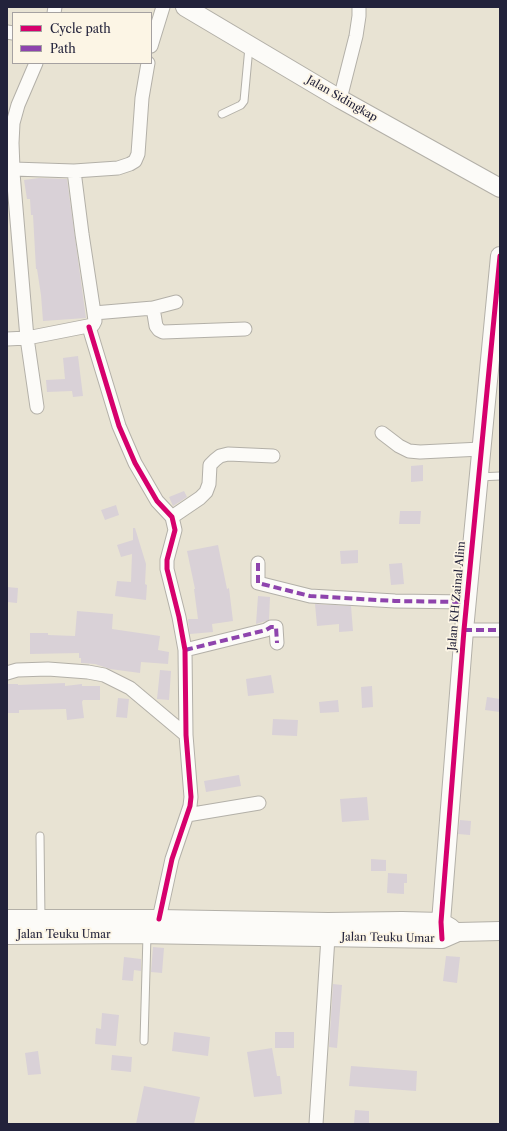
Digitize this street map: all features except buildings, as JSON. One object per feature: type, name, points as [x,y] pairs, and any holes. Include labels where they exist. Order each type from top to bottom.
[{"type":"street","points":[[152,43],[163,7]]},
{"type":"street","name":"Jalan Sidingkap","points":[[185,7],[340,99],[500,188]]},
{"type":"street","points":[[340,99],[356,36],[359,7]]},
{"type":"street","points":[[36,64],[18,105],[13,123],[10,169],[27,338],[37,407]]},
{"type":"street","points":[[10,169],[74,171],[118,168],[135,161],[138,154],[142,98],[148,64]]},
{"type":"street","points":[[7,339],[27,338],[89,327],[95,324],[74,171]]},
{"type":"street","name":"Jalan KH Zainal Alim","points":[[447,931],[466,602],[500,256]]},
{"type":"street","points":[[94,313],[152,308],[176,302]]},
{"type":"street","points":[[152,308],[156,326],[163,332],[245,329]]},
{"type":"street","points":[[89,327],[119,426],[146,484],[157,501],[172,517],[175,530],[168,555],[167,569],[179,617],[185,650],[186,735],[191,797],[190,806],[172,859],[159,919]]},
{"type":"street","points":[[382,433],[398,446],[409,451],[420,452],[481,449]]},
{"type":"street","points":[[172,517],[200,498],[206,492],[209,484],[210,465],[220,456],[228,454],[273,456]]},
{"type":"street","points":[[258,563],[258,583],[310,596],[395,601],[466,602]]},
{"type":"street","points":[[185,650],[266,630],[271,627],[276,627],[277,643]]},
{"type":"street","points":[[464,630],[500,630]]},
{"type":"street","points":[[7,673],[17,670],[48,669],[88,672],[104,675],[130,688],[186,735]]},
{"type":"street","points":[[187,815],[259,803]]},
{"type":"street","name":"Jalan Teuku Umar","points":[[7,919],[41,920],[147,935],[328,937],[447,931]]},
{"type":"street","name":"Jalan Teuku Umar","points":[[7,934],[94,927],[159,919],[328,922],[402,920],[447,931]]},
{"type":"street","points":[[447,931],[500,931]]},
{"type":"street","points":[[316,1124],[328,937]]},
{"type":"lane","points":[[222,114],[244,102],[246,96],[249,45]]},
{"type":"lane","points":[[479,477],[500,476]]},
{"type":"lane","points":[[40,836],[41,920]]},
{"type":"lane","points":[[144,1041],[147,935]]},
{"type":"marked path","points":[[258,563],[258,583],[310,596],[395,601],[467,602]]},
{"type":"marked path","points":[[185,650],[266,630],[271,627],[276,627],[277,643]]},
{"type":"marked path","points":[[464,630],[500,630]]},
{"type":"cycle path","points":[[442,939],[441,922],[464,630],[500,256]]},
{"type":"cycle path","points":[[89,327],[119,426],[135,463],[157,501],[172,517],[175,530],[167,560],[167,569],[179,617],[185,650],[186,735],[191,797],[190,806],[172,859],[159,919]]}]
